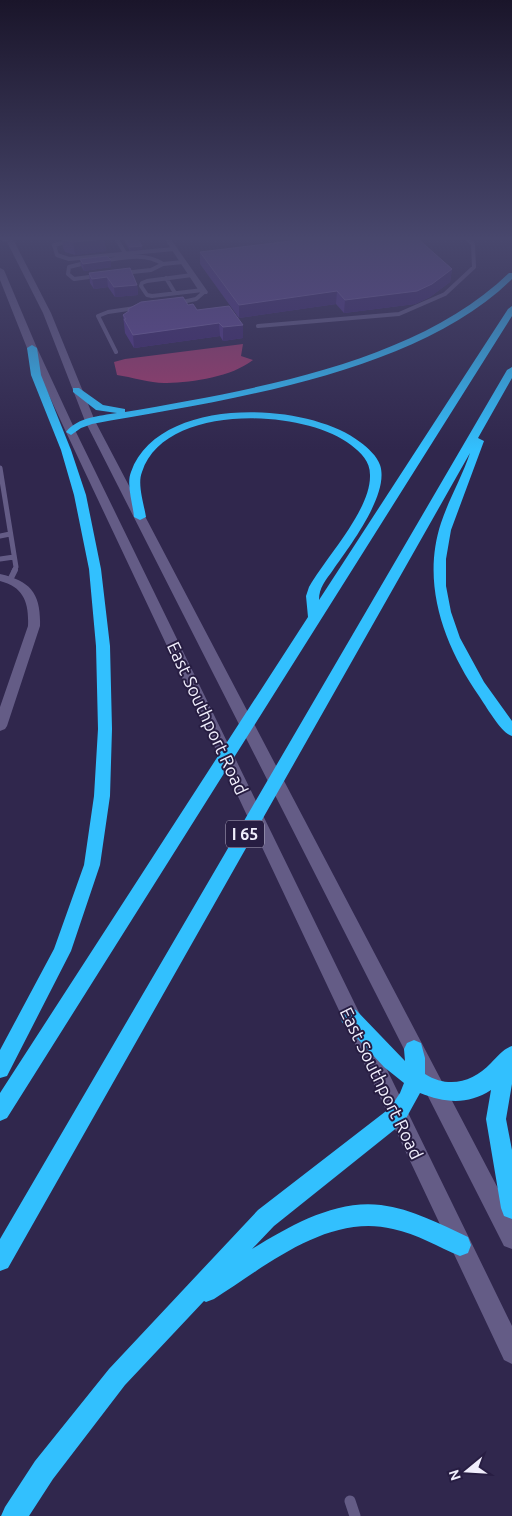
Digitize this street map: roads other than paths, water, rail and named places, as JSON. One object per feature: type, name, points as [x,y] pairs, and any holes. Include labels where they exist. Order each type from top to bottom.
[{"type":"highway","points":[[71,432],[90,422],[263,389],[327,372],[418,338],[471,309]]},
{"type":"highway","points":[[0,1111],[512,309]]},
{"type":"highway","points":[[0,1069],[62,951],[92,865],[102,796],[105,729],[103,646],[95,568],[80,495],[66,450],[36,375],[32,348]]},
{"type":"highway","name":"I 65","points":[[0,1260],[512,370]]},
{"type":"highway","points":[[76,390],[100,408],[140,413]]},
{"type":"highway","points":[[489,409],[465,482],[445,530],[440,556],[439,581],[444,612],[463,659],[482,692],[512,730]]},
{"type":"highway","points":[[140,517],[135,478],[142,456],[154,443],[175,430],[230,416],[275,415],[324,425],[354,440],[375,466],[376,481],[371,500],[313,591],[315,619]]},
{"type":"highway","points":[[349,1016],[383,1054],[416,1080],[435,1089],[452,1093],[465,1092],[483,1084],[511,1057]]},
{"type":"highway","points":[[14,1516],[44,1470],[116,1377],[190,1301],[266,1218],[397,1115],[406,1105],[416,1080],[414,1048]]},
{"type":"highway","points":[[511,1057],[501,1088],[496,1119],[512,1208]]},
{"type":"highway","points":[[190,1301],[299,1234],[340,1217],[371,1214],[416,1224],[460,1245]]},
{"type":"main road","name":"East Southport Road","points":[[16,309],[71,432],[196,690],[349,1016],[512,1352]]},
{"type":"main road","name":"East Southport Road","points":[[45,309],[90,422],[512,1238]]},
{"type":"street","points":[[0,726],[34,626],[35,616],[30,595],[19,584],[5,579]]},
{"type":"lane","points":[[116,352],[98,316],[108,312],[131,309]]},
{"type":"lane","points":[[258,326],[399,314],[411,309]]},
{"type":"lane","points":[[0,468],[2,499],[16,567],[5,579]]},
{"type":"lane","points":[[0,536],[10,534]]},
{"type":"lane","points":[[0,559],[14,557]]},
{"type":"lane","points":[[350,1501],[355,1516]]}]
